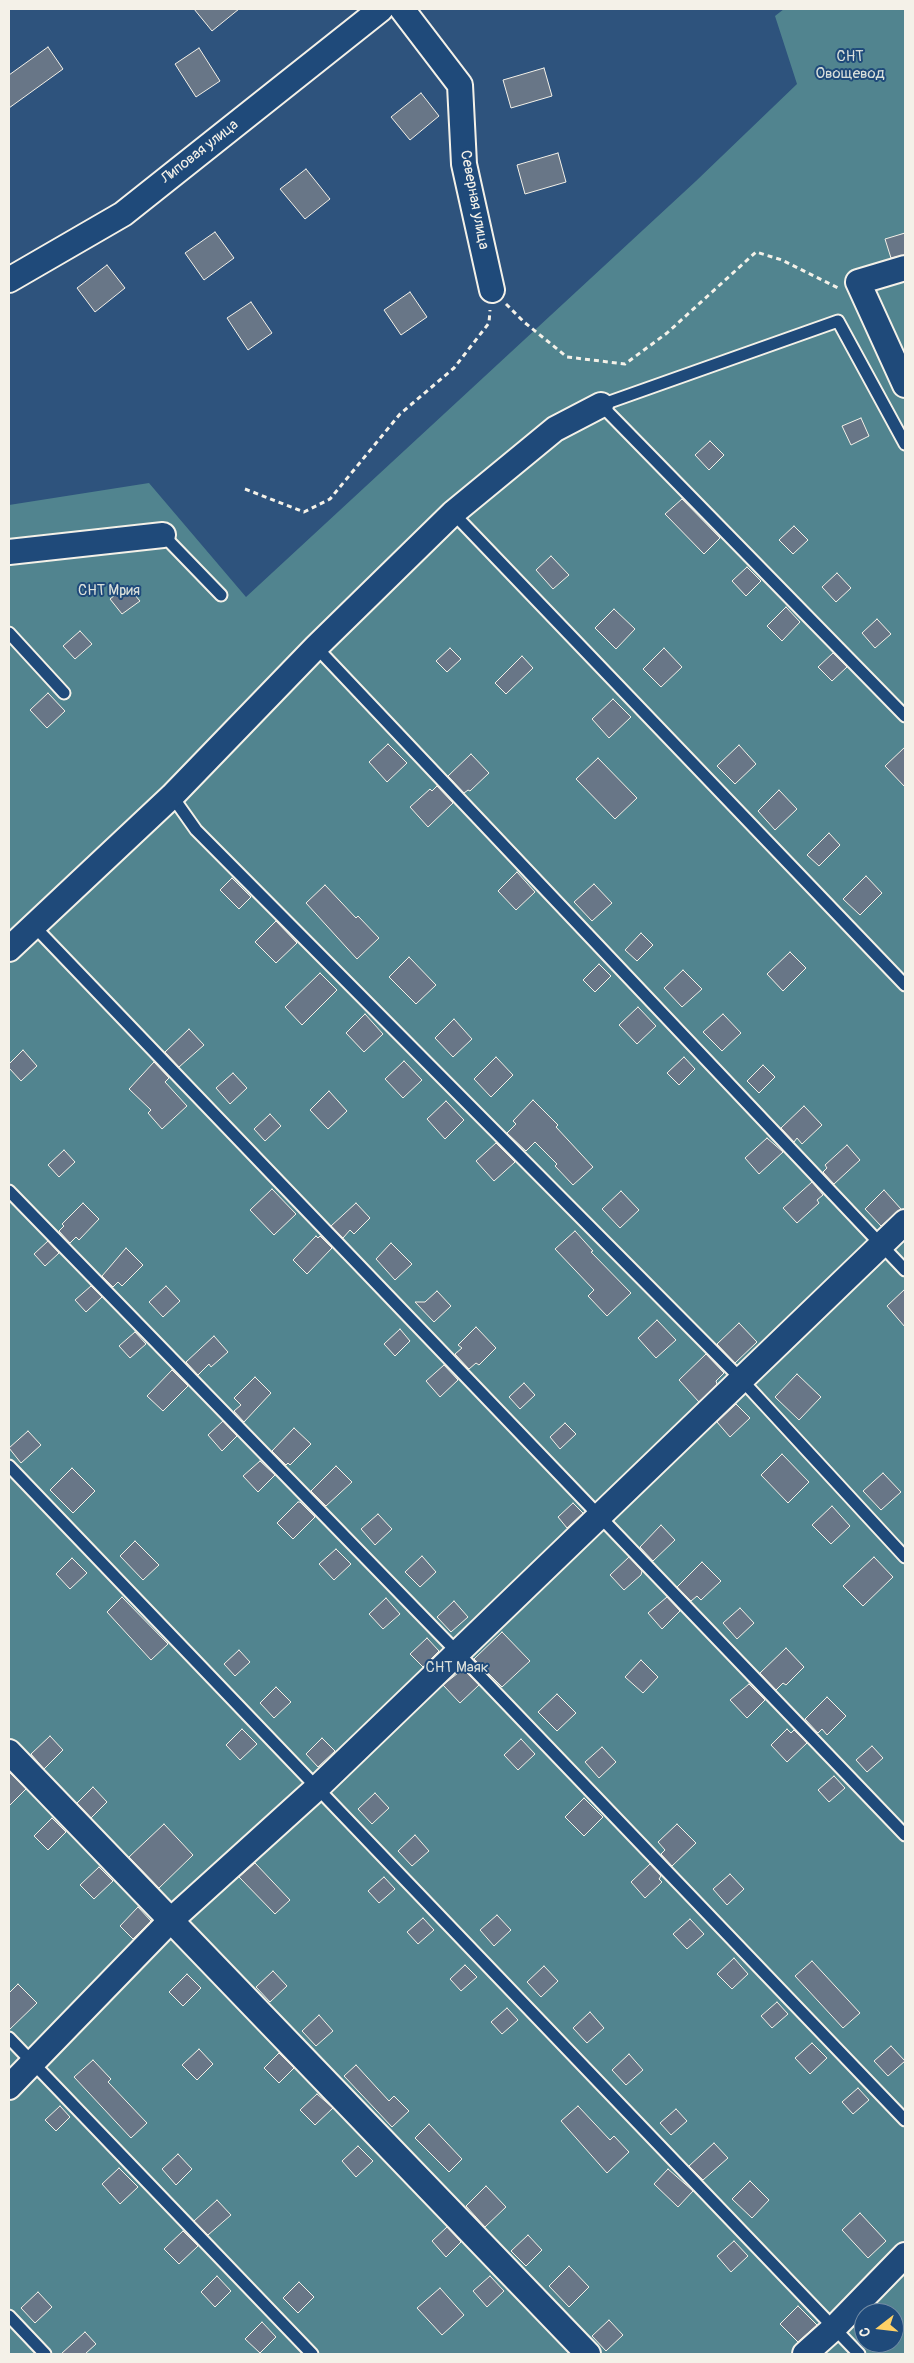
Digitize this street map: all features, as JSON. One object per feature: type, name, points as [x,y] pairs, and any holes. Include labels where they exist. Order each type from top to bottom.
[{"type":"street","name":"Липовая улица","points":[[9,280],[123,214],[381,9]]},
{"type":"street","name":"Северная улица","points":[[402,9],[460,85],[464,164],[492,290]]},
{"type":"street","points":[[905,268],[858,282],[905,385]]},
{"type":"street","points":[[9,949],[172,796],[316,647],[452,513],[555,428],[601,405]]},
{"type":"street","points":[[9,552],[163,535]]},
{"type":"street","points":[[9,2087],[34,2064],[170,1922],[317,1788],[740,1378],[905,1222]]},
{"type":"street","points":[[9,1752],[170,1922],[588,2354]]},
{"type":"street","points":[[805,2354],[834,2328],[905,2255]]},
{"type":"lane","points":[[905,444],[838,321],[601,405],[905,716]]},
{"type":"lane","points":[[452,513],[905,985]]},
{"type":"lane","points":[[163,535],[221,595]]},
{"type":"lane","points":[[9,633],[64,693]]},
{"type":"lane","points":[[316,647],[905,1270]]},
{"type":"lane","points":[[172,796],[196,830],[740,1378],[905,1557]]},
{"type":"lane","points":[[33,925],[905,1834]]},
{"type":"lane","points":[[9,1191],[458,1653],[905,2120]]},
{"type":"lane","points":[[9,1466],[859,2354]]},
{"type":"lane","points":[[9,2038],[312,2354]]},
{"type":"lane","points":[[9,2316],[45,2354]]},
{"type":"path","points":[[492,290],[524,322],[567,357],[625,364],[667,333],[756,252],[782,260],[833,287],[864,294]]},
{"type":"path","points":[[244,489],[304,512],[330,498],[400,414],[454,368],[466,353],[489,323],[492,290]]},
{"type":"green space","name":"СНТ Маяк","points":[[784,9],[905,9],[905,2354],[9,2354],[9,505],[149,483],[246,597],[696,181],[797,84],[775,16]]},
{"type":"building","points":[[194,9],[239,9],[212,31]]},
{"type":"building","points":[[48,47],[63,69],[9,108],[9,75]]},
{"type":"building","points":[[199,48],[220,81],[196,97],[175,64]]},
{"type":"building","points":[[544,68],[552,96],[511,108],[503,80]]},
{"type":"building","points":[[421,93],[439,116],[410,140],[391,117]]},
{"type":"building","points":[[558,153],[566,182],[525,194],[517,165]]},
{"type":"building","points":[[306,169],[330,199],[305,219],[280,189]]},
{"type":"building","points":[[215,232],[234,258],[204,280],[185,253]]},
{"type":"building","points":[[905,233],[905,255],[891,258],[885,239]]},
{"type":"building","points":[[107,265],[125,288],[95,312],[77,288]]},
{"type":"building","points":[[410,292],[427,317],[401,335],[384,310]]},
{"type":"building","points":[[251,302],[272,333],[248,350],[227,318]]},
{"type":"building","points":[[861,418],[869,436],[851,445],[842,426]]},
{"type":"building","points":[[710,441],[724,455],[709,470],[695,455]]},
{"type":"building","points":[[682,499],[720,538],[704,554],[665,514]]},
{"type":"building","points":[[794,526],[808,540],[793,554],[779,540]]},
{"type":"building","points":[[551,556],[569,575],[553,589],[536,570]]},
{"type":"building","points":[[747,567],[761,581],[746,596],[732,581]]},
{"type":"building","points":[[837,573],[851,588],[836,602],[822,587]]},
{"type":"building","points":[[127,586],[140,601],[122,614],[110,599]]},
{"type":"building","points":[[786,607],[800,622],[782,641],[767,626]]},
{"type":"building","points":[[614,609],[635,629],[616,649],[595,628]]},
{"type":"building","points":[[877,619],[891,634],[875,648],[862,633]]},
{"type":"building","points":[[80,631],[92,644],[75,659],[63,646]]},
{"type":"building","points":[[450,648],[461,659],[447,672],[436,661]]},
{"type":"building","points":[[664,648],[682,667],[661,687],[643,669]]},
{"type":"building","points":[[833,653],[847,667],[832,681],[818,667]]},
{"type":"building","points":[[522,656],[533,668],[506,694],[495,683]]},
{"type":"building","points":[[48,693],[65,711],[47,728],[30,710]]},
{"type":"building","points":[[613,699],[631,717],[609,738],[592,719]]},
{"type":"building","points":[[388,744],[407,763],[387,782],[369,762]]},
{"type":"building","points":[[739,745],[756,764],[735,784],[717,766]]},
{"type":"building","points":[[905,747],[905,787],[885,766]]},
{"type":"building","points":[[471,754],[489,773],[470,791],[468,790],[464,793],[448,776]]},
{"type":"building","points":[[598,758],[637,798],[615,819],[576,779]]},
{"type":"building","points":[[437,786],[453,803],[428,827],[410,807],[430,789],[432,791]]},
{"type":"building","points":[[779,790],[797,809],[775,830],[758,811]]},
{"type":"building","points":[[829,833],[840,845],[819,866],[807,855]]},
{"type":"building","points":[[517,872],[535,892],[516,910],[498,891]]},
{"type":"building","points":[[866,876],[882,893],[860,915],[843,899]]},
{"type":"building","points":[[232,878],[251,897],[239,909],[220,890]]},
{"type":"building","points":[[594,884],[612,903],[592,921],[574,902]]},
{"type":"building","points":[[325,885],[356,918],[358,916],[379,938],[357,959],[306,903]]},
{"type":"building","points":[[276,921],[297,943],[276,963],[255,942]]},
{"type":"building","points":[[641,933],[653,945],[637,961],[625,950]]},
{"type":"building","points":[[790,952],[806,968],[783,991],[767,974]]},
{"type":"building","points":[[409,957],[436,985],[416,1004],[389,977]]},
{"type":"building","points":[[599,964],[611,976],[595,992],[583,980]]},
{"type":"building","points":[[683,970],[702,989],[682,1007],[664,988]]},
{"type":"building","points":[[320,973],[337,990],[302,1025],[285,1007]]},
{"type":"building","points":[[638,1007],[656,1026],[637,1044],[619,1025]]},
{"type":"building","points":[[365,1014],[383,1034],[364,1052],[346,1033]]},
{"type":"building","points":[[723,1014],[741,1033],[722,1051],[703,1032]]},
{"type":"building","points":[[454,1019],[472,1039],[453,1057],[435,1038]]},
{"type":"building","points":[[189,1029],[204,1045],[179,1067],[165,1052]]},
{"type":"building","points":[[23,1050],[37,1066],[21,1081],[9,1068],[9,1064]]},
{"type":"building","points":[[496,1057],[513,1075],[491,1097],[474,1079]]},
{"type":"building","points":[[684,1057],[695,1069],[679,1085],[667,1073]]},
{"type":"building","points":[[404,1061],[422,1080],[403,1098],[385,1079]]},
{"type":"building","points":[[154,1062],[169,1078],[165,1082],[187,1106],[162,1129],[148,1113],[151,1110],[129,1089]]},
{"type":"building","points":[[763,1065],[775,1077],[759,1093],[747,1081]]},
{"type":"building","points":[[233,1073],[247,1088],[230,1104],[216,1088]]},
{"type":"building","points":[[329,1091],[347,1111],[328,1129],[310,1110]]},
{"type":"building","points":[[533,1100],[558,1125],[556,1127],[593,1167],[573,1185],[555,1166],[557,1164],[535,1142],[526,1151],[507,1133],[516,1124],[513,1121]]},
{"type":"building","points":[[446,1101],[464,1120],[445,1139],[427,1119]]},
{"type":"building","points":[[804,1106],[822,1125],[802,1144],[797,1138],[794,1142],[781,1128]]},
{"type":"building","points":[[270,1114],[281,1126],[265,1141],[254,1129]]},
{"type":"building","points":[[767,1138],[783,1152],[759,1174],[745,1158]]},
{"type":"building","points":[[496,1143],[515,1162],[494,1181],[476,1161]]},
{"type":"building","points":[[847,1145],[860,1160],[834,1184],[823,1172],[827,1168],[825,1165]]},
{"type":"building","points":[[64,1150],[75,1162],[59,1177],[48,1165]]},
{"type":"building","points":[[812,1182],[823,1195],[817,1200],[819,1203],[797,1223],[783,1208]]},
{"type":"building","points":[[272,1189],[296,1214],[274,1235],[250,1210]]},
{"type":"building","points":[[884,1190],[901,1209],[881,1226],[865,1209]]},
{"type":"building","points":[[621,1191],[639,1210],[620,1228],[602,1209]]},
{"type":"building","points":[[83,1203],[99,1219],[79,1240],[76,1237],[70,1243],[59,1231],[64,1226],[62,1224]]},
{"type":"building","points":[[356,1203],[370,1218],[354,1234],[350,1230],[343,1238],[331,1226]]},
{"type":"building","points":[[575,1231],[593,1251],[591,1252],[631,1293],[607,1316],[588,1296],[594,1290],[555,1249]]},
{"type":"building","points":[[316,1236],[318,1238],[320,1236],[332,1248],[307,1274],[293,1260]]},
{"type":"building","points":[[48,1241],[59,1253],[45,1266],[34,1254]]},
{"type":"building","points":[[391,1243],[412,1264],[395,1280],[376,1259]]},
{"type":"building","points":[[126,1248],[143,1265],[122,1286],[118,1282],[113,1287],[102,1276]]},
{"type":"building","points":[[91,1286],[102,1297],[86,1312],[75,1300]]},
{"type":"building","points":[[166,1286],[180,1301],[163,1317],[149,1302]]},
{"type":"building","points":[[905,1289],[905,1327],[887,1306]]},
{"type":"building","points":[[437,1291],[451,1306],[434,1322],[415,1302],[425,1302]]},
{"type":"building","points":[[657,1320],[676,1340],[656,1358],[638,1338]]},
{"type":"building","points":[[739,1323],[757,1342],[735,1363],[717,1344]]},
{"type":"building","points":[[476,1327],[496,1348],[479,1365],[476,1363],[469,1369],[455,1354],[462,1348],[458,1345]]},
{"type":"building","points":[[400,1329],[410,1341],[395,1356],[384,1344]]},
{"type":"building","points":[[135,1332],[146,1344],[130,1358],[119,1346]]},
{"type":"building","points":[[214,1336],[228,1352],[211,1367],[209,1364],[198,1375],[186,1362]]},
{"type":"building","points":[[706,1354],[724,1373],[716,1381],[717,1384],[699,1402],[679,1380]]},
{"type":"building","points":[[444,1365],[458,1380],[440,1397],[426,1381]]},
{"type":"building","points":[[172,1370],[188,1386],[163,1411],[147,1396]]},
{"type":"building","points":[[797,1374],[821,1397],[799,1420],[775,1397]]},
{"type":"building","points":[[255,1377],[271,1393],[244,1422],[234,1411],[241,1405],[234,1398]]},
{"type":"building","points":[[524,1383],[535,1395],[520,1409],[509,1397]]},
{"type":"building","points":[[736,1404],[750,1418],[730,1437],[717,1422]]},
{"type":"building","points":[[223,1421],[237,1436],[222,1451],[208,1435]]},
{"type":"building","points":[[565,1423],[576,1434],[560,1449],[550,1437]]},
{"type":"building","points":[[294,1428],[311,1444],[290,1465],[288,1463],[286,1465],[272,1451]]},
{"type":"building","points":[[28,1431],[41,1445],[21,1463],[9,1448]]},
{"type":"building","points":[[782,1454],[809,1482],[788,1503],[761,1475]]},
{"type":"building","points":[[260,1461],[275,1475],[258,1492],[243,1476]]},
{"type":"building","points":[[336,1466],[352,1482],[326,1506],[311,1491]]},
{"type":"building","points":[[72,1468],[95,1491],[73,1513],[50,1490]]},
{"type":"building","points":[[883,1473],[901,1492],[881,1510],[863,1491]]},
{"type":"building","points":[[298,1502],[315,1517],[293,1539],[277,1523]]},
{"type":"building","points":[[573,1503],[583,1513],[567,1528],[558,1517]]},
{"type":"building","points":[[832,1506],[850,1526],[831,1544],[812,1525]]},
{"type":"building","points":[[378,1514],[392,1529],[375,1545],[361,1529]]},
{"type":"building","points":[[661,1525],[675,1540],[653,1561],[640,1547]]},
{"type":"building","points":[[135,1541],[159,1565],[143,1580],[120,1556]]},
{"type":"building","points":[[336,1549],[351,1564],[334,1580],[319,1564]]},
{"type":"building","points":[[422,1556],[436,1572],[420,1587],[405,1572]]},
{"type":"building","points":[[629,1557],[642,1571],[641,1575],[624,1590],[610,1575]]},
{"type":"building","points":[[874,1557],[893,1577],[863,1606],[843,1586]]},
{"type":"building","points":[[72,1558],[87,1573],[70,1589],[56,1574]]},
{"type":"building","points":[[702,1562],[721,1581],[701,1600],[697,1596],[691,1601],[677,1587]]},
{"type":"building","points":[[122,1597],[168,1644],[151,1660],[107,1612]]},
{"type":"building","points":[[667,1597],[680,1611],[662,1629],[648,1613]]},
{"type":"building","points":[[386,1598],[400,1614],[383,1629],[369,1614]]},
{"type":"building","points":[[454,1601],[468,1617],[451,1632],[437,1617]]},
{"type":"building","points":[[740,1608],[754,1623],[737,1639],[723,1623]]},
{"type":"building","points":[[502,1632],[530,1661],[502,1687],[474,1659]]},
{"type":"building","points":[[427,1638],[439,1651],[423,1667],[410,1654]]},
{"type":"building","points":[[786,1648],[804,1667],[786,1685],[783,1683],[776,1690],[760,1673]]},
{"type":"building","points":[[239,1650],[250,1662],[235,1676],[224,1664]]},
{"type":"building","points":[[641,1660],[658,1677],[643,1693],[625,1677]]},
{"type":"building","points":[[463,1669],[479,1685],[460,1703],[443,1685]]},
{"type":"building","points":[[749,1684],[765,1700],[747,1718],[730,1700]]},
{"type":"building","points":[[276,1687],[291,1702],[274,1718],[260,1703]]},
{"type":"building","points":[[557,1694],[576,1713],[557,1731],[538,1712]]},
{"type":"building","points":[[827,1697],[846,1716],[827,1735],[822,1729],[818,1733],[805,1719]]},
{"type":"building","points":[[242,1729],[257,1744],[240,1760],[226,1745]]},
{"type":"building","points":[[787,1729],[791,1733],[794,1730],[807,1743],[787,1762],[771,1745]]},
{"type":"building","points":[[50,1736],[63,1750],[44,1769],[31,1754]]},
{"type":"building","points":[[322,1738],[335,1751],[318,1767],[306,1754]]},
{"type":"building","points":[[521,1739],[535,1754],[518,1770],[504,1755]]},
{"type":"building","points":[[872,1746],[883,1758],[867,1772],[856,1760]]},
{"type":"building","points":[[602,1747],[616,1762],[599,1778],[585,1762]]},
{"type":"building","points":[[9,1772],[26,1789],[9,1806]]},
{"type":"building","points":[[834,1776],[845,1788],[829,1802],[818,1790]]},
{"type":"building","points":[[93,1787],[107,1802],[91,1818],[77,1803]]},
{"type":"building","points":[[375,1793],[389,1808],[372,1824],[358,1809]]},
{"type":"building","points":[[584,1798],[603,1817],[584,1836],[565,1817]]},
{"type":"building","points":[[52,1818],[66,1832],[48,1850],[34,1836]]},
{"type":"building","points":[[164,1824],[193,1855],[159,1888],[129,1857]]},
{"type":"building","points":[[677,1824],[696,1843],[672,1866],[661,1854],[665,1850],[658,1842]]},
{"type":"building","points":[[415,1835],[429,1851],[412,1866],[398,1851]]},
{"type":"building","points":[[255,1863],[290,1900],[275,1914],[239,1877]]},
{"type":"building","points":[[650,1864],[661,1876],[659,1879],[662,1882],[645,1898],[631,1882]]},
{"type":"building","points":[[99,1867],[113,1881],[94,1899],[80,1885]]},
{"type":"building","points":[[730,1874],[744,1889],[727,1905],[713,1889]]},
{"type":"building","points":[[384,1877],[395,1889],[379,1903],[368,1891]]},
{"type":"building","points":[[138,1907],[151,1921],[133,1939],[120,1926]]},
{"type":"building","points":[[497,1915],[511,1930],[494,1946],[480,1930]]},
{"type":"building","points":[[423,1918],[434,1930],[418,1944],[407,1932]]},
{"type":"building","points":[[690,1919],[704,1934],[687,1949],[673,1934]]},
{"type":"building","points":[[734,1958],[748,1974],[732,1989],[717,1974]]},
{"type":"building","points":[[812,1961],[860,2013],[843,2028],[795,1976]]},
{"type":"building","points":[[465,1965],[477,1977],[461,1991],[450,1979]]},
{"type":"building","points":[[544,1966],[558,1981],[541,1997],[527,1982]]},
{"type":"building","points":[[273,1971],[287,1986],[270,2002],[256,1987]]},
{"type":"building","points":[[187,1974],[201,1988],[183,2006],[169,1992]]},
{"type":"building","points":[[18,1984],[37,2003],[9,2030],[9,1993]]},
{"type":"building","points":[[777,2002],[788,2014],[772,2028],[761,2016]]},
{"type":"building","points":[[507,2008],[518,2020],[502,2034],[491,2022]]},
{"type":"building","points":[[590,2012],[604,2028],[587,2043],[573,2028]]},
{"type":"building","points":[[319,2015],[333,2031],[316,2046],[302,2031]]},
{"type":"building","points":[[812,2043],[827,2058],[810,2074],[795,2058]]},
{"type":"building","points":[[891,2046],[905,2061],[888,2076],[874,2061]]},
{"type":"building","points":[[199,2049],[213,2064],[197,2080],[182,2065]]},
{"type":"building","points":[[279,2053],[294,2068],[279,2083],[264,2068]]},
{"type":"building","points":[[629,2054],[643,2070],[626,2085],[612,2070]]},
{"type":"building","points":[[93,2060],[111,2079],[108,2082],[147,2123],[131,2138],[74,2077]]},
{"type":"building","points":[[356,2065],[389,2101],[394,2096],[409,2111],[392,2127],[344,2076]]},
{"type":"building","points":[[858,2088],[869,2100],[853,2114],[842,2102]]},
{"type":"building","points":[[317,2094],[333,2108],[315,2125],[300,2110]]},
{"type":"building","points":[[60,2106],[70,2117],[56,2131],[45,2120]]},
{"type":"building","points":[[578,2106],[610,2140],[614,2136],[629,2152],[607,2173],[561,2121]]},
{"type":"building","points":[[676,2109],[687,2121],[671,2135],[660,2123]]},
{"type":"building","points":[[429,2124],[462,2159],[449,2172],[415,2138]]},
{"type":"building","points":[[714,2143],[728,2158],[703,2180],[689,2166]]},
{"type":"building","points":[[358,2146],[373,2161],[356,2177],[342,2161]]},
{"type":"building","points":[[178,2154],[192,2169],[176,2185],[162,2169]]},
{"type":"building","points":[[119,2168],[138,2187],[120,2204],[102,2184]]},
{"type":"building","points":[[668,2169],[693,2191],[678,2207],[654,2184]]},
{"type":"building","points":[[750,2181],[769,2200],[752,2218],[732,2199]]},
{"type":"building","points":[[486,2186],[506,2207],[485,2227],[466,2206]]},
{"type":"building","points":[[217,2200],[231,2215],[208,2235],[194,2221]]},
{"type":"building","points":[[860,2213],[886,2241],[868,2258],[842,2230]]},
{"type":"building","points":[[447,2227],[461,2242],[446,2257],[432,2241]]},
{"type":"building","points":[[183,2231],[198,2246],[179,2264],[164,2249]]},
{"type":"building","points":[[528,2235],[542,2250],[526,2266],[511,2251]]},
{"type":"building","points":[[734,2241],[748,2256],[731,2272],[717,2256]]},
{"type":"building","points":[[569,2266],[589,2287],[569,2307],[549,2286]]},
{"type":"building","points":[[217,2276],[231,2291],[215,2307],[201,2292]]},
{"type":"building","points":[[490,2276],[504,2291],[487,2307],[473,2291]]},
{"type":"building","points":[[299,2282],[314,2297],[298,2313],[283,2298]]},
{"type":"building","points":[[440,2288],[464,2315],[442,2335],[417,2308]]},
{"type":"building","points":[[38,2292],[52,2307],[35,2323],[21,2308]]},
{"type":"building","points":[[798,2306],[817,2325],[798,2342],[780,2324]]},
{"type":"building","points":[[609,2320],[623,2335],[606,2351],[592,2336]]},
{"type":"building","points":[[262,2322],[276,2337],[260,2353],[245,2339]]},
{"type":"building","points":[[85,2332],[96,2344],[85,2354],[61,2354]]},
{"type":"park label","name":"СНТ Овощевод","points":[[850,66]]},
{"type":"park label","name":"СНТ Мрия","points":[[109,591]]}]
